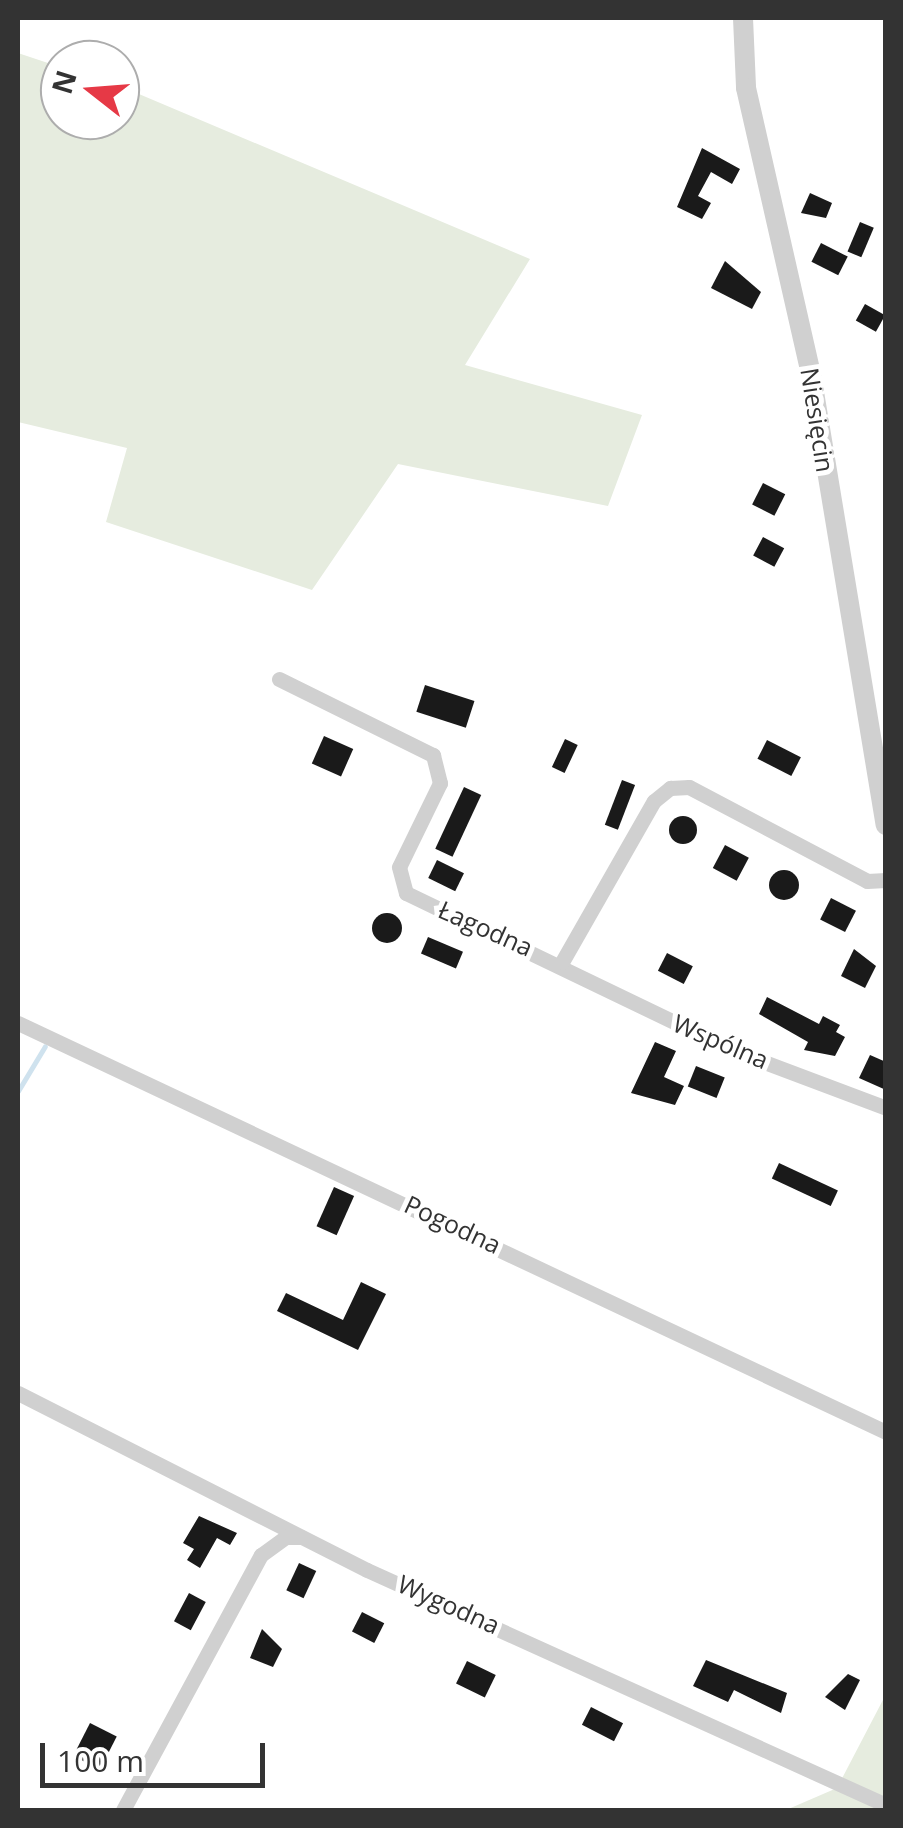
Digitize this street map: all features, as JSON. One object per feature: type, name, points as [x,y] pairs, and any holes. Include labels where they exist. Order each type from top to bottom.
[{"type":"street","name":"Niesięcin","points":[[743,18],[746,88],[811,374],[886,825]]},
{"type":"street","name":"Łagodna","points":[[279,679],[433,755],[440,783],[400,867],[406,893],[562,962],[654,801],[670,788],[688,787],[867,881],[886,880]]},
{"type":"street","name":"Wspólna","points":[[562,962],[732,1050],[886,1108]]},
{"type":"street","name":"Pogodna","points":[[18,1023],[886,1432]]},
{"type":"street","name":"Wygodna","points":[[18,1393],[305,1537],[886,1805]]},
{"type":"street","points":[[123,1810],[262,1555],[286,1537],[305,1537]]},
{"type":"shaded area","points":[[18,53],[40,60],[40,140],[140,140],[140,94],[530,259],[465,365],[642,415],[608,506],[398,464],[312,590],[106,522],[127,448],[18,422]]},
{"type":"shaded area","points":[[885,1696],[885,1810],[786,1810],[837,1788]]},
{"type":"building","points":[[702,148],[740,169],[732,184],[711,172],[698,196],[711,203],[702,219],[677,207]]},
{"type":"building","points":[[810,193],[832,203],[826,218],[801,213]]},
{"type":"building","points":[[860,222],[874,228],[861,257],[847,251]]},
{"type":"building","points":[[821,243],[848,257],[838,275],[811,262]]},
{"type":"building","points":[[725,261],[761,292],[752,309],[711,288]]},
{"type":"building","points":[[865,304],[885,315],[876,332],[856,321]]},
{"type":"building","points":[[763,483],[785,494],[774,516],[752,504]]},
{"type":"building","points":[[763,537],[784,548],[774,567],[753,556]]},
{"type":"building","points":[[425,685],[474,701],[466,728],[416,712]]},
{"type":"building","points":[[324,736],[353,749],[341,776],[312,763]]},
{"type":"building","points":[[565,739],[578,745],[565,773],[552,767]]},
{"type":"building","points":[[767,740],[801,757],[791,776],[757,759]]},
{"type":"building","points":[[622,780],[635,785],[618,830],[605,825]]},
{"type":"building","points":[[464,787],[481,795],[452,857],[435,849]]},
{"type":"building","points":[[683,816],[693,820],[697,830],[693,840],[683,844],[673,840],[669,830],[673,820]]},
{"type":"building","points":[[725,845],[749,858],[737,881],[713,868]]},
{"type":"building","points":[[437,860],[464,873],[455,891],[428,878]]},
{"type":"building","points":[[784,870],[795,874],[799,885],[795,896],[784,900],[773,896],[769,885],[773,874]]},
{"type":"building","points":[[831,898],[856,911],[845,932],[820,919]]},
{"type":"building","points":[[387,913],[401,922],[402,928],[393,942],[387,943],[373,934],[372,928],[381,914]]},
{"type":"building","points":[[428,937],[463,952],[456,968],[421,954]]},
{"type":"building","points":[[854,949],[876,966],[865,988],[841,976]]},
{"type":"building","points":[[667,953],[693,966],[684,984],[658,971]]},
{"type":"building","points":[[767,997],[819,1024],[823,1016],[840,1025],[836,1032],[845,1037],[835,1056],[804,1050],[808,1042],[759,1014]]},
{"type":"building","points":[[655,1042],[676,1051],[664,1077],[684,1086],[675,1105],[631,1093]]},
{"type":"building","points":[[870,1055],[886,1062],[886,1090],[859,1078]]},
{"type":"building","points":[[696,1066],[725,1078],[717,1098],[688,1086]]},
{"type":"building","points":[[779,1163],[838,1190],[831,1206],[772,1178]]},
{"type":"building","points":[[334,1187],[354,1196],[337,1235],[317,1226]]},
{"type":"building","points":[[361,1282],[386,1294],[358,1350],[277,1311],[286,1293],[343,1320]]},
{"type":"building","points":[[199,1516],[237,1533],[230,1545],[217,1538],[200,1568],[187,1560],[194,1549],[183,1543]]},
{"type":"building","points":[[299,1563],[316,1571],[304,1598],[286,1590]]},
{"type":"building","points":[[189,1593],[206,1602],[191,1630],[174,1621]]},
{"type":"building","points":[[362,1612],[384,1623],[374,1643],[352,1632]]},
{"type":"building","points":[[262,1629],[282,1649],[273,1667],[250,1658]]},
{"type":"building","points":[[706,1660],[787,1693],[781,1713],[734,1690],[728,1702],[693,1686]]},
{"type":"building","points":[[467,1661],[496,1675],[485,1697],[456,1683]]},
{"type":"building","points":[[848,1674],[860,1680],[845,1710],[825,1697]]},
{"type":"building","points":[[591,1707],[623,1723],[614,1741],[582,1725]]},
{"type":"building","points":[[90,1723],[117,1737],[100,1770],[73,1756]]},
{"type":"waterway","points":[[18,1091],[45,1046]]}]
